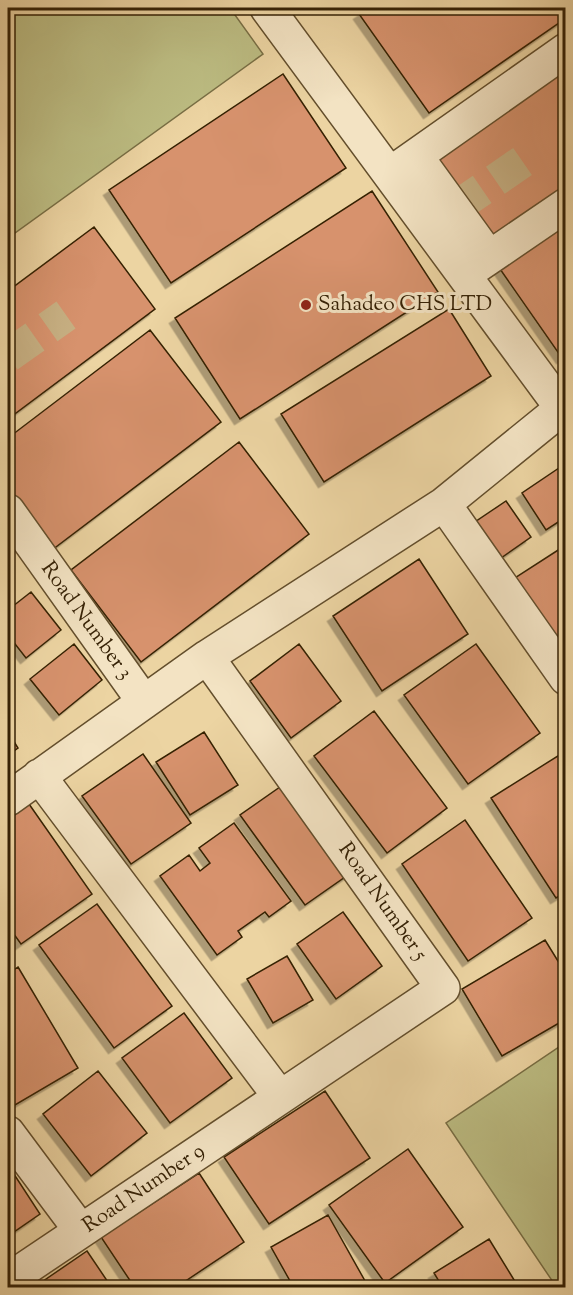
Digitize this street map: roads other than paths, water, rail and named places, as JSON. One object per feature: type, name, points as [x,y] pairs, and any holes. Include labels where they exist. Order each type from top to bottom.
[{"type":"street","points":[[8,799],[207,657],[444,504],[563,406],[445,214],[267,8]]},
{"type":"street","points":[[403,165],[566,50]]},
{"type":"street","points":[[476,266],[566,205]]},
{"type":"street","points":[[444,504],[566,678]]},
{"type":"street","name":"Road Number 3","points":[[8,511],[144,702]]},
{"type":"street","name":"Road Number 5","points":[[207,657],[443,988],[280,1097]]},
{"type":"street","points":[[39,776],[280,1097]]},
{"type":"street","name":"Road Number 9","points":[[8,1280],[280,1097]]},
{"type":"street","points":[[8,1133],[81,1231]]},
{"type":"tunnel","points":[[455,208],[532,155]]},
{"type":"tunnel","points":[[8,356],[66,315]]},
{"type":"place","name":"Sahadeo CHS LTD","points":[[306,305]]}]
